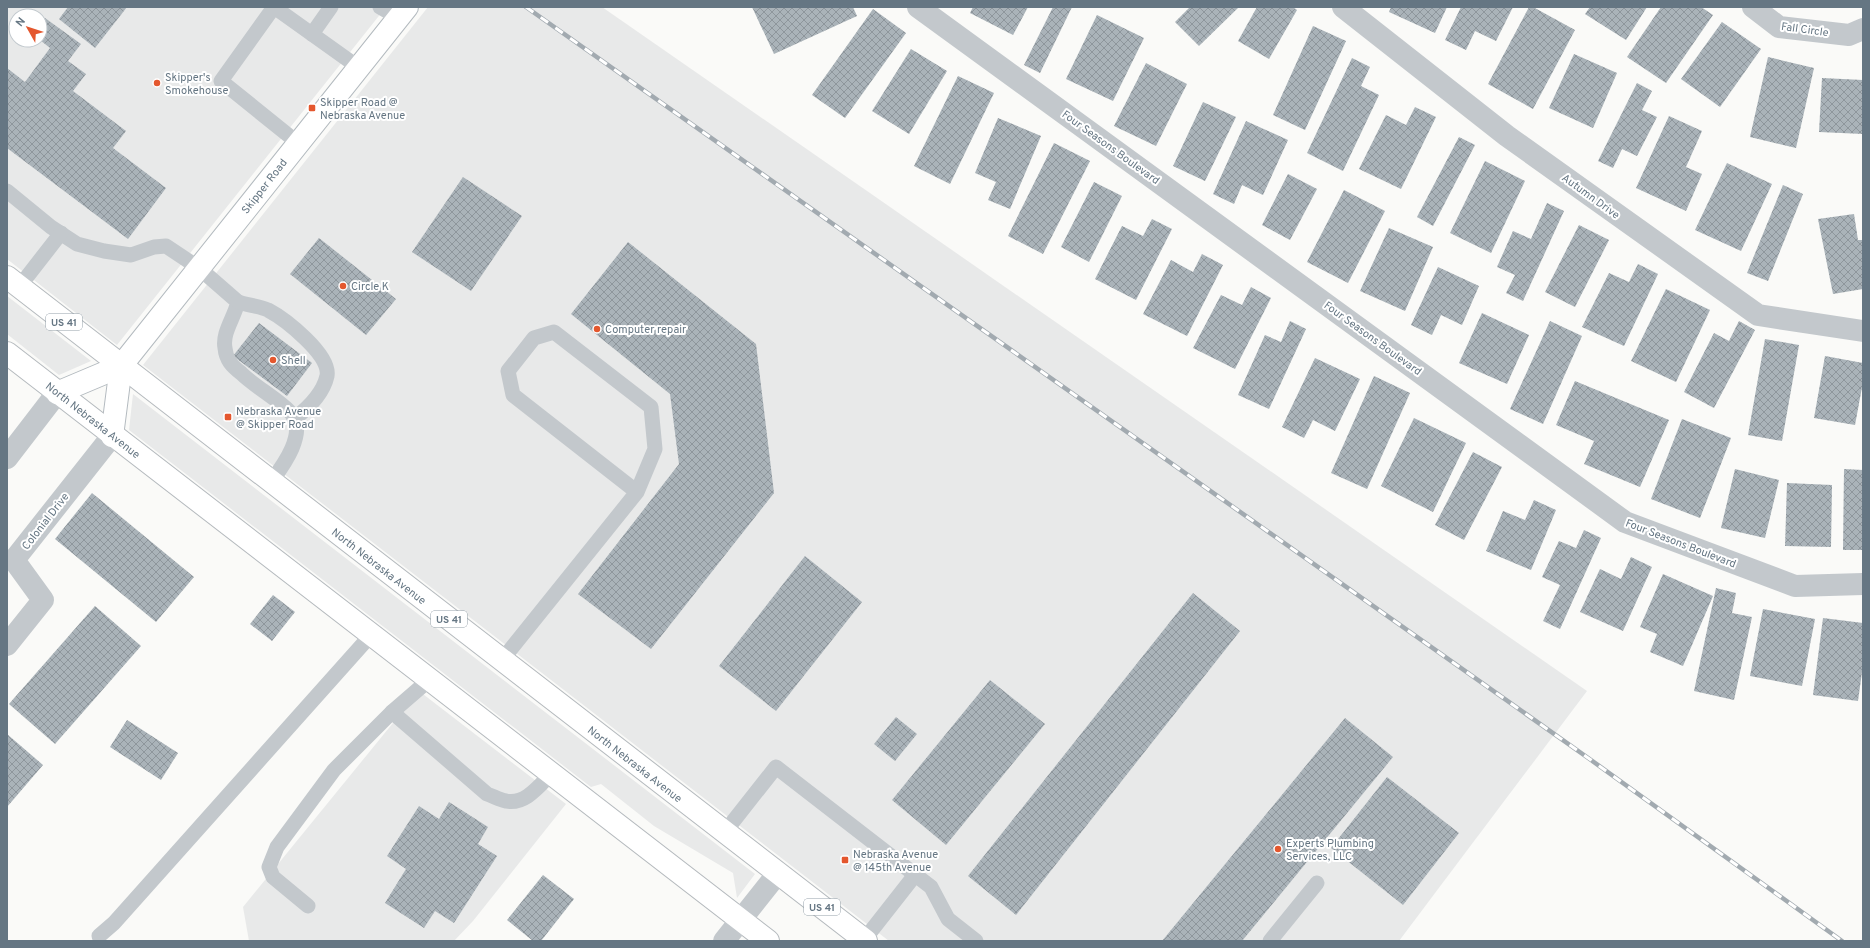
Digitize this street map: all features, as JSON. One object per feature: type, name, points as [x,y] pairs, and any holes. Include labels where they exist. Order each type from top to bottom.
[{"type":"main road","name":"Skipper Road","points":[[57,392],[121,366],[358,67],[395,10]]},
{"type":"main road","name":"North Nebraska Avenue","points":[[13,282],[724,833],[865,940]]},
{"type":"main road","name":"North Nebraska Avenue","points":[[7,353],[112,436],[768,941]]},
{"type":"main road","points":[[112,436],[121,366]]},
{"type":"street","name":"Four Seasons Boulevard","points":[[918,7],[1626,522],[1795,586],[1863,584]]},
{"type":"street","name":"Autumn Drive","points":[[1344,7],[1507,136],[1758,315],[1863,331]]},
{"type":"street","name":"Fall Circle","points":[[1753,7],[1779,27],[1848,35],[1863,30]]},
{"type":"street","points":[[7,458],[57,392]]},
{"type":"street","name":"Colonial Drive","points":[[7,644],[43,600],[14,560],[112,436]]},
{"type":"street","points":[[724,941],[778,873]]},
{"type":"lane","points":[[298,143],[221,81],[274,7],[358,67]]},
{"type":"lane","points":[[312,34],[331,7]]},
{"type":"lane","points":[[7,191],[77,244],[104,251],[131,255],[154,247],[166,246],[199,268],[238,302],[266,310],[278,317],[317,349],[324,361],[327,375],[319,392],[308,408],[294,419]]},
{"type":"lane","points":[[13,282],[61,233]]},
{"type":"lane","points":[[238,302],[234,317],[225,333],[224,348],[229,362],[246,379],[292,414],[296,426],[295,442],[287,460],[271,482]]},
{"type":"lane","points":[[502,660],[636,492],[655,449],[652,407],[554,332],[534,338],[508,371],[513,395],[636,492]]},
{"type":"lane","points":[[100,936],[114,923],[371,635]]},
{"type":"lane","points":[[308,906],[273,877],[269,867],[277,847],[334,770],[392,712],[429,680]]},
{"type":"lane","points":[[392,712],[487,794],[506,801],[518,800],[528,796],[551,774]]},
{"type":"lane","points":[[724,833],[776,767],[932,887],[948,920],[976,941]]},
{"type":"lane","points":[[865,940],[915,875]]},
{"type":"lane","points":[[1270,941],[1317,883]]},
{"type":"shaded area","points":[[7,7],[386,7],[117,345],[7,259]]},
{"type":"shaded area","points":[[428,7],[602,7],[1587,691],[1399,941],[889,941],[143,365]]},
{"type":"shaded area","points":[[7,296],[91,361],[59,375],[7,334]]},
{"type":"shaded area","points":[[133,394],[755,874],[737,898],[733,873],[654,826],[601,784],[591,787],[129,430]]},
{"type":"shaded area","points":[[419,691],[566,804],[473,921],[454,941],[249,941],[243,907]]},
{"type":"building","points":[[68,7],[127,7],[95,48],[59,19]]},
{"type":"building","points":[[752,7],[853,7],[857,16],[774,54]]},
{"type":"building","points":[[973,7],[1028,7],[1013,35],[970,13]]},
{"type":"building","points":[[1053,7],[1072,7],[1040,73],[1024,65]]},
{"type":"building","points":[[1190,7],[1239,7],[1199,46],[1175,22]]},
{"type":"building","points":[[1257,7],[1293,7],[1297,10],[1269,59],[1238,41]]},
{"type":"building","points":[[1391,7],[1447,7],[1435,33],[1389,12]]},
{"type":"building","points":[[1461,7],[1513,7],[1496,41],[1475,31],[1466,50],[1445,40]]},
{"type":"building","points":[[1529,7],[1533,7],[1575,30],[1533,109],[1488,84]]},
{"type":"building","points":[[1590,7],[1647,7],[1626,40],[1585,14]]},
{"type":"building","points":[[1661,7],[1701,7],[1713,15],[1666,83],[1627,57]]},
{"type":"building","points":[[873,9],[906,33],[845,118],[812,95]]},
{"type":"building","points":[[1097,15],[1144,38],[1113,101],[1066,79]]},
{"type":"building","points":[[48,20],[81,44],[68,61],[86,74],[73,91],[126,131],[113,148],[166,188],[128,239],[7,148],[7,68],[25,82],[50,48],[48,46]]},
{"type":"building","points":[[1722,22],[1761,49],[1720,107],[1681,79]]},
{"type":"building","points":[[1313,26],[1346,41],[1305,130],[1273,115]]},
{"type":"building","points":[[911,49],[947,71],[909,134],[872,111]]},
{"type":"building","points":[[1574,54],[1617,73],[1593,128],[1549,108]]},
{"type":"building","points":[[1768,57],[1814,68],[1796,148],[1750,137]]},
{"type":"building","points":[[1352,58],[1370,67],[1361,86],[1379,95],[1343,171],[1307,153]]},
{"type":"building","points":[[1146,63],[1187,84],[1156,146],[1114,126]]},
{"type":"building","points":[[958,76],[994,93],[950,184],[914,166]]},
{"type":"building","points":[[1822,78],[1863,80],[1863,134],[1819,132]]},
{"type":"building","points":[[1637,83],[1652,91],[1642,110],[1657,117],[1637,156],[1622,149],[1613,168],[1598,161]]},
{"type":"building","points":[[1203,102],[1236,117],[1205,181],[1173,166]]},
{"type":"building","points":[[1415,107],[1436,117],[1401,189],[1359,169],[1386,115],[1406,125]]},
{"type":"building","points":[[1669,116],[1702,131],[1686,167],[1702,174],[1686,211],[1636,188]]},
{"type":"building","points":[[998,118],[1041,136],[1010,209],[988,200],[996,182],[975,173]]},
{"type":"building","points":[[1246,121],[1288,140],[1263,195],[1242,185],[1234,204],[1213,194]]},
{"type":"building","points":[[1459,137],[1475,145],[1433,226],[1417,217]]},
{"type":"building","points":[[1054,143],[1090,161],[1043,254],[1008,236]]},
{"type":"building","points":[[1485,161],[1525,181],[1491,253],[1450,233]]},
{"type":"building","points":[[1727,163],[1772,184],[1741,251],[1695,230]]},
{"type":"building","points":[[1288,174],[1317,189],[1290,240],[1262,225]]},
{"type":"building","points":[[463,177],[522,216],[471,291],[412,252]]},
{"type":"building","points":[[1094,182],[1122,196],[1089,262],[1061,247]]},
{"type":"building","points":[[1783,185],[1803,194],[1768,281],[1747,273]]},
{"type":"building","points":[[1344,190],[1385,211],[1348,283],[1307,262]]},
{"type":"building","points":[[1547,203],[1564,211],[1523,301],[1506,293],[1515,275],[1497,267],[1513,231],[1531,239]]},
{"type":"building","points":[[1854,214],[1858,240],[1863,240],[1863,289],[1833,294],[1818,219]]},
{"type":"building","points":[[1152,219],[1172,229],[1136,300],[1095,279],[1122,226],[1143,236]]},
{"type":"building","points":[[1579,225],[1609,240],[1575,307],[1545,292]]},
{"type":"building","points":[[1389,228],[1433,247],[1405,311],[1360,291]]},
{"type":"building","name":"Circle K","points":[[319,238],[396,299],[366,335],[290,274]]},
{"type":"building","points":[[628,242],[756,344],[774,493],[651,649],[578,594],[679,464],[670,394],[571,314]]},
{"type":"building","points":[[1202,254],[1223,265],[1187,336],[1143,314],[1171,260],[1193,272]]},
{"type":"building","points":[[1638,264],[1658,274],[1624,346],[1582,327],[1609,273],[1629,282]]},
{"type":"building","points":[[1438,267],[1479,286],[1462,325],[1441,315],[1432,335],[1411,325]]},
{"type":"building","points":[[1251,287],[1271,298],[1235,369],[1193,348],[1221,295],[1242,305]]},
{"type":"building","points":[[1666,289],[1710,310],[1676,382],[1631,361]]},
{"type":"building","points":[[1482,313],[1529,335],[1507,384],[1459,363]]},
{"type":"building","points":[[1290,321],[1306,329],[1269,409],[1238,395],[1265,335],[1281,342]]},
{"type":"building","points":[[1550,321],[1582,336],[1543,424],[1510,409]]},
{"type":"building","points":[[1739,321],[1755,330],[1714,408],[1684,392],[1714,333],[1729,341]]},
{"type":"building","name":"Shell","points":[[259,323],[312,363],[287,396],[233,356]]},
{"type":"building","points":[[1765,339],[1799,345],[1782,441],[1748,435]]},
{"type":"building","points":[[1825,356],[1863,363],[1863,382],[1855,425],[1814,418]]},
{"type":"building","points":[[1315,358],[1360,379],[1335,431],[1313,420],[1304,438],[1282,427]]},
{"type":"building","points":[[1374,376],[1410,393],[1367,489],[1331,473]]},
{"type":"building","points":[[1575,381],[1669,420],[1640,487],[1584,464],[1594,441],[1556,425]]},
{"type":"building","points":[[1414,418],[1466,443],[1433,512],[1381,486]]},
{"type":"building","points":[[1682,419],[1731,438],[1700,518],[1651,499]]},
{"type":"building","points":[[1473,452],[1502,467],[1464,540],[1435,525]]},
{"type":"building","points":[[1735,469],[1779,480],[1765,538],[1721,528]]},
{"type":"building","points":[[1844,469],[1863,470],[1863,550],[1843,550]]},
{"type":"building","points":[[1787,483],[1832,485],[1831,547],[1785,546]]},
{"type":"building","points":[[92,493],[194,577],[156,622],[55,539]]},
{"type":"building","points":[[1534,500],[1556,510],[1531,570],[1486,551],[1503,511],[1525,520]]},
{"type":"building","points":[[1584,530],[1601,538],[1560,629],[1543,621],[1560,585],[1542,577],[1559,541],[1576,548]]},
{"type":"building","points":[[805,556],[862,602],[776,711],[719,666]]},
{"type":"building","points":[[1631,557],[1652,567],[1623,631],[1580,612],[1600,569],[1621,579]]},
{"type":"building","points":[[1663,574],[1713,596],[1683,666],[1650,652],[1657,634],[1640,627]]},
{"type":"building","points":[[1716,588],[1736,593],[1732,613],[1752,617],[1734,700],[1694,691]]},
{"type":"building","points":[[1193,593],[1240,631],[1016,915],[968,876]]},
{"type":"building","points":[[273,595],[295,612],[272,641],[250,624]]},
{"type":"building","points":[[95,606],[141,646],[55,744],[9,704]]},
{"type":"building","points":[[1763,609],[1815,619],[1802,686],[1750,676]]},
{"type":"building","points":[[1823,618],[1863,623],[1863,665],[1858,701],[1813,695]]},
{"type":"building","points":[[990,680],[1045,724],[946,845],[892,800]]},
{"type":"building","points":[[896,717],[917,734],[895,761],[874,744]]},
{"type":"building","name":"Experts Plumbing Services, LLC","points":[[1345,718],[1393,757],[1242,941],[1162,941]]},
{"type":"building","points":[[127,720],[178,753],[161,780],[110,747]]},
{"type":"building","points":[[7,734],[43,765],[7,807]]},
{"type":"building","points":[[1387,777],[1459,833],[1403,905],[1331,848]]},
{"type":"building","points":[[449,802],[488,827],[478,844],[497,856],[454,923],[435,911],[424,928],[385,903],[406,869],[387,856],[419,806],[439,819]]},
{"type":"building","points":[[543,875],[574,899],[541,941],[533,941],[507,920]]},
{"type":"railway","points":[[526,7],[1591,760],[1842,941]]},
{"type":"place","name":"Skipper's Smokehouse","points":[[157,83]]},
{"type":"place","name":"Skipper Road @ Nebraska Avenue","points":[[312,108]]},
{"type":"place","name":"Circle K","points":[[343,286]]},
{"type":"place","name":"Computer repair","points":[[597,329]]},
{"type":"place","name":"Shell","points":[[273,360]]},
{"type":"place","name":"Nebraska Avenue @ Skipper Road","points":[[228,417]]},
{"type":"place","name":"Experts Plumbing Services, LLC","points":[[1278,849]]},
{"type":"place","name":"Nebraska Avenue @ 145th Avenue","points":[[845,860]]}]
